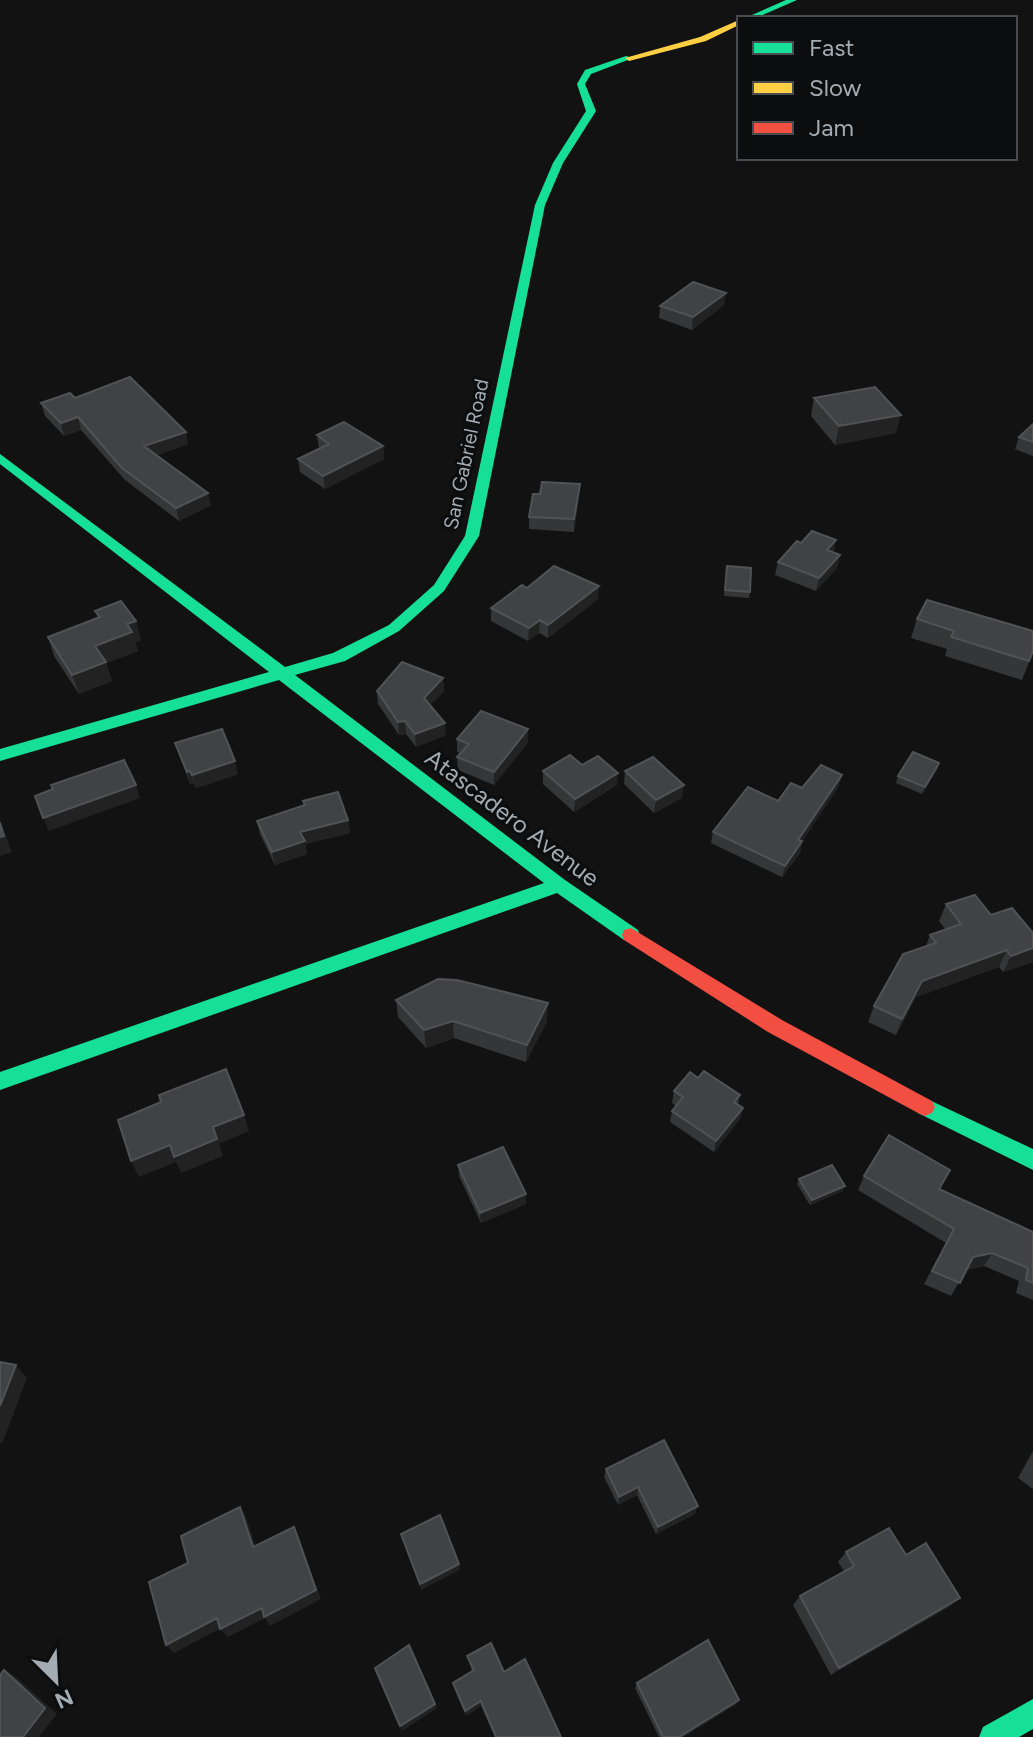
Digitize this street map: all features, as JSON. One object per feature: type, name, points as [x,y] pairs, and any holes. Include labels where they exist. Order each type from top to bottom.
[{"type":"street","points":[[754,16],[793,0]]},
{"type":"street","name":"San Gabriel Road","points":[[0,755],[280,673],[312,668],[378,638],[432,597],[465,552],[476,521],[540,205],[558,163],[591,111],[581,84],[588,72],[608,63],[703,39],[737,23]]},
{"type":"street","name":"Atascadero Avenue","points":[[0,458],[559,885],[690,976],[845,1067],[1033,1160]]},
{"type":"street","points":[[0,1081],[559,885]]},
{"type":"street","points":[[993,1737],[1033,1713]]},
{"type":"building","points":[[693,282],[726,293],[693,317],[660,306]]},
{"type":"building","points":[[130,377],[186,432],[144,446],[208,493],[176,508],[122,468],[78,417],[61,423],[41,403],[70,393],[75,398]]},
{"type":"building","points":[[875,387],[901,415],[839,426],[814,398]]},
{"type":"building","points":[[344,422],[383,446],[323,476],[298,459],[329,444],[317,435]]},
{"type":"building","points":[[1033,424],[1033,442],[1019,437]]},
{"type":"building","points":[[542,482],[580,484],[574,519],[529,517],[533,494],[540,494]]},
{"type":"building","points":[[812,531],[836,540],[827,550],[840,555],[819,578],[778,562],[797,541],[801,543]]},
{"type":"building","points":[[554,566],[599,586],[548,625],[540,620],[529,628],[491,608],[522,585],[527,588]]},
{"type":"building","points":[[727,566],[751,568],[750,592],[725,590]]},
{"type":"building","points":[[927,600],[1033,631],[1033,651],[1029,661],[951,637],[954,631],[917,619]]},
{"type":"building","points":[[121,601],[136,621],[127,624],[132,632],[95,646],[106,662],[72,675],[48,637],[100,617],[95,611]]},
{"type":"building","points":[[402,662],[443,678],[424,698],[445,723],[415,734],[405,721],[398,722],[377,691]]},
{"type":"building","points":[[481,711],[528,729],[494,772],[457,757],[469,744],[457,739]]},
{"type":"building","points":[[222,729],[235,761],[192,775],[190,771],[187,772],[175,743]]},
{"type":"building","points":[[913,752],[939,763],[925,787],[898,776]]},
{"type":"building","points":[[570,755],[582,765],[598,756],[618,773],[575,799],[543,771]]},
{"type":"building","points":[[653,757],[684,785],[656,800],[625,771]]},
{"type":"building","points":[[124,760],[136,785],[43,818],[35,796],[53,789],[51,785]]},
{"type":"building","points":[[821,765],[842,775],[798,840],[802,841],[785,866],[713,832],[748,787],[778,801],[791,783],[802,788]]},
{"type":"building","points":[[338,792],[348,820],[300,832],[305,841],[272,852],[257,821],[305,805],[303,801]]},
{"type":"building","points":[[975,895],[991,915],[1012,908],[1033,933],[1033,948],[1011,956],[1007,950],[922,981],[902,1019],[874,1006],[903,954],[936,943],[930,935],[961,924],[946,904]]},
{"type":"building","points":[[438,979],[457,980],[548,1003],[527,1045],[453,1021],[424,1030],[396,1000]]},
{"type":"building","points":[[226,1069],[244,1115],[213,1127],[217,1139],[174,1157],[170,1145],[131,1161],[118,1120],[161,1102],[159,1095]]},
{"type":"building","points":[[704,1071],[740,1095],[734,1102],[743,1108],[716,1141],[672,1111],[683,1097],[674,1091],[690,1072],[698,1078]]},
{"type":"building","points":[[889,1135],[950,1170],[939,1189],[1033,1232],[1033,1283],[1026,1280],[1028,1268],[992,1253],[973,1257],[960,1283],[932,1271],[954,1229],[864,1176]]},
{"type":"building","points":[[503,1147],[526,1194],[480,1213],[458,1165]]},
{"type":"building","points":[[832,1165],[845,1186],[812,1200],[799,1179]]},
{"type":"building","points":[[0,1362],[16,1365],[0,1406]]},
{"type":"building","points":[[664,1440],[698,1506],[658,1527],[638,1487],[619,1497],[606,1469]]},
{"type":"building","points":[[240,1507],[253,1547],[294,1527],[316,1590],[264,1617],[262,1608],[220,1629],[217,1618],[166,1645],[149,1582],[188,1563],[181,1536]]},
{"type":"building","points":[[440,1515],[459,1564],[420,1584],[401,1534]]},
{"type":"building","points":[[889,1528],[906,1555],[926,1543],[960,1598],[839,1668],[800,1596],[854,1566],[846,1552]]},
{"type":"building","points":[[708,1640],[739,1700],[679,1737],[663,1737],[637,1683]]},
{"type":"building","points":[[491,1643],[504,1672],[525,1659],[561,1737],[496,1737],[481,1701],[465,1711],[453,1683],[474,1670],[467,1656]]},
{"type":"building","points":[[409,1645],[435,1704],[400,1726],[375,1668]]},
{"type":"building","points":[[4,1670],[45,1708],[23,1737],[0,1737],[0,1675]]},
{"type":"traffic: fast","points":[[754,16],[793,0]]},
{"type":"traffic: fast","points":[[0,755],[339,657],[394,628],[439,588],[472,536],[540,205],[558,163],[591,111],[581,84],[588,72],[629,58]]},
{"type":"traffic: fast","points":[[0,458],[559,885],[631,935]]},
{"type":"traffic: fast","points":[[0,1081],[559,885]]},
{"type":"traffic: fast","points":[[925,1107],[1033,1160]]},
{"type":"traffic: fast","points":[[993,1737],[1033,1713]]},
{"type":"traffic: slow","points":[[629,58],[703,39],[737,23]]},
{"type":"traffic: jam","points":[[631,935],[775,1026],[925,1107]]}]
